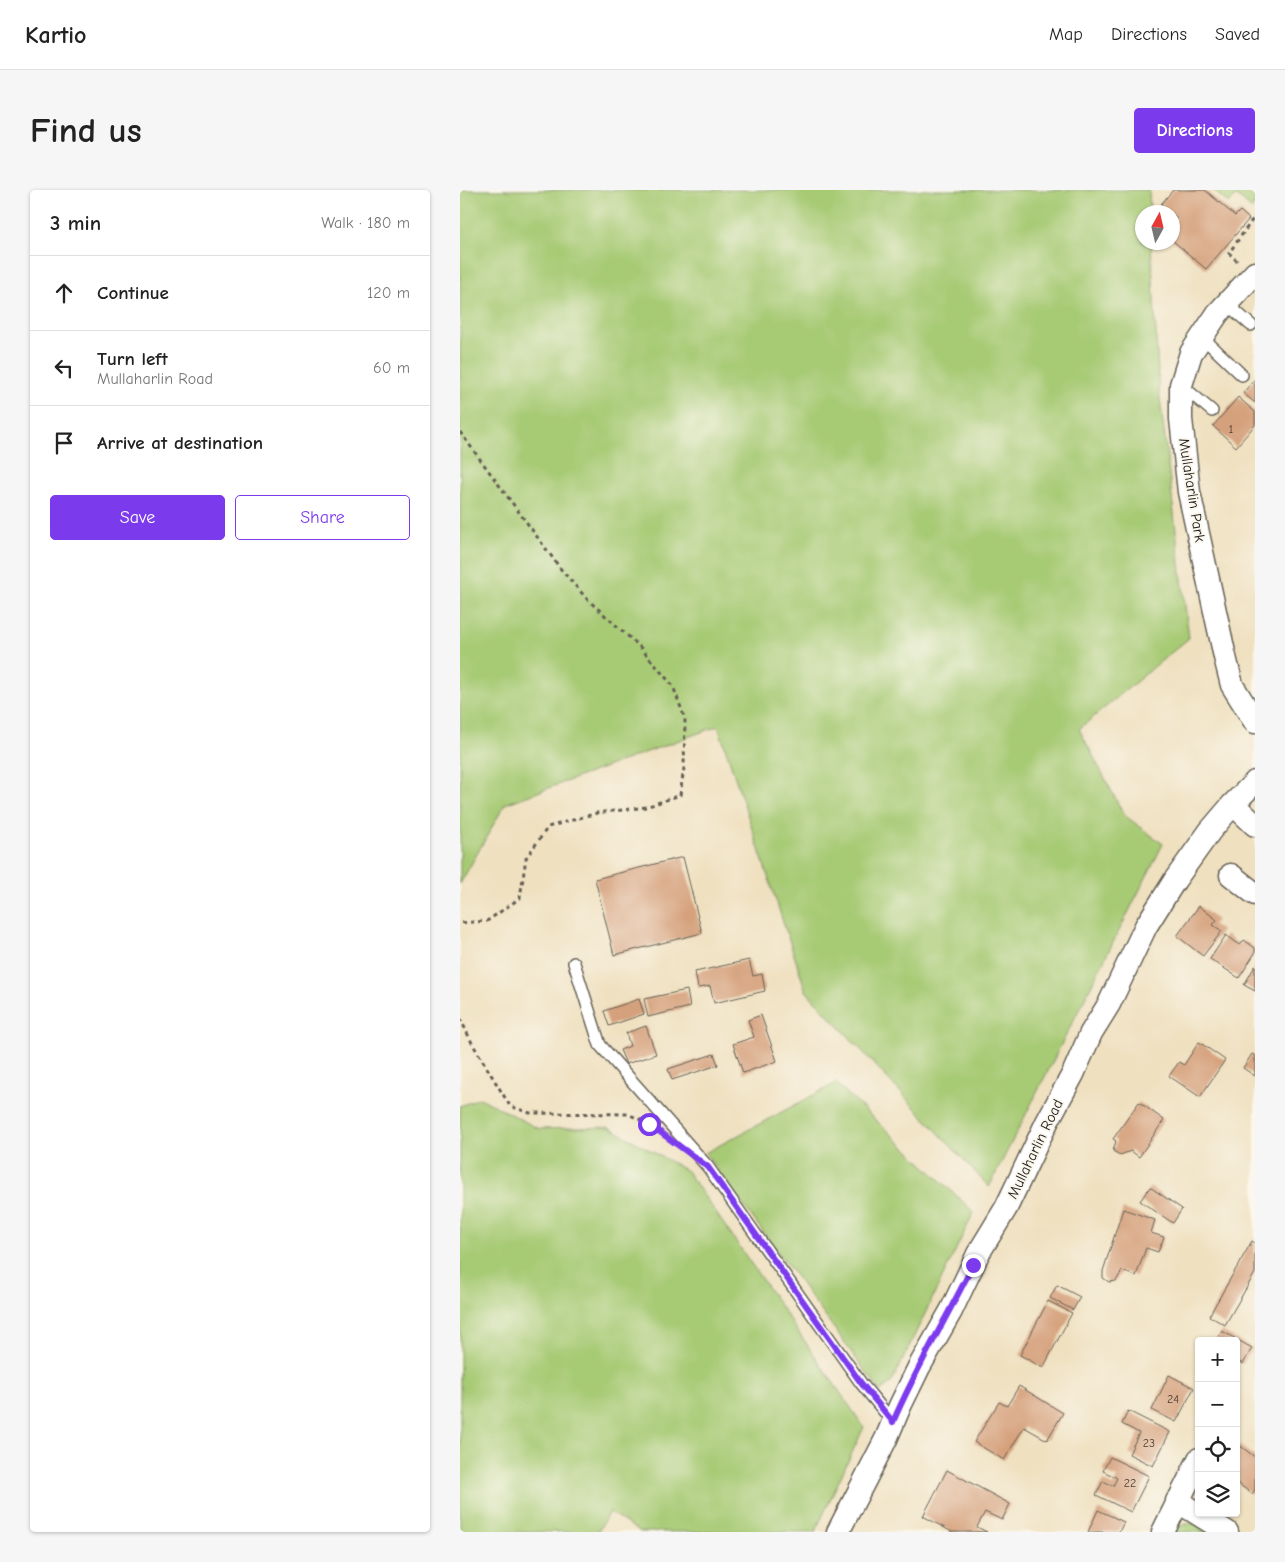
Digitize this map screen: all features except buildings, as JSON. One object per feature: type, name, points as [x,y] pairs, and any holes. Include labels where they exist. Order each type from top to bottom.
[{"type":"street","name":"Mullaharlin Park","points":[[1254,274],[1227,304],[1191,353],[1181,384],[1181,419],[1189,492],[1224,657],[1232,685],[1255,722]]},
{"type":"street","name":"Mullaharlin Road","points":[[838,1532],[886,1439],[919,1368],[951,1311],[978,1254],[1006,1208],[1091,1033],[1109,1004],[1146,926],[1175,880],[1210,831],[1255,782]]},
{"type":"street","points":[[1233,804],[1255,825]]},
{"type":"street","points":[[1231,875],[1255,894]]},
{"type":"street","points":[[1163,1532],[1195,1467]]},
{"type":"street","points":[[1177,1501],[1227,1532]]},
{"type":"lane","points":[[1227,304],[1251,325]]},
{"type":"lane","points":[[1202,337],[1242,375]]},
{"type":"lane","points":[[1181,384],[1212,412]]},
{"type":"lane","points":[[574,963],[600,1045],[708,1167],[861,1383],[893,1422]]},
{"type":"path","points":[[1254,274],[1229,253],[1255,216]]},
{"type":"path","points":[[460,432],[563,572],[588,600],[639,646],[673,686],[685,719],[684,768],[680,795],[646,807],[597,813],[548,827],[526,858],[520,898],[487,922],[460,923]]},
{"type":"path","points":[[460,1018],[472,1044],[510,1106],[530,1113],[628,1114],[649,1124]]},
{"type":"green space","points":[[460,190],[1149,190],[1150,205],[1135,205],[1135,250],[1151,250],[1159,390],[1189,638],[1079,729],[1124,815],[1163,844],[989,1187],[806,991],[718,726],[505,804],[460,884]]},
{"type":"green space","points":[[1213,190],[1255,190],[1255,202],[1252,209],[1236,195],[1229,204]]},
{"type":"green space","points":[[836,1083],[974,1212],[892,1382],[880,1391],[705,1153]]},
{"type":"green space","points":[[480,1098],[539,1129],[609,1127],[687,1171],[864,1427],[815,1532],[640,1532],[609,1512],[598,1532],[460,1532],[460,1106]]},
{"type":"green space","points":[[1190,1523],[1198,1524],[1213,1532],[1172,1532],[1176,1527]]},
{"type":"route","points":[[649,1124],[708,1167],[861,1383],[893,1422],[973,1265]]}]
